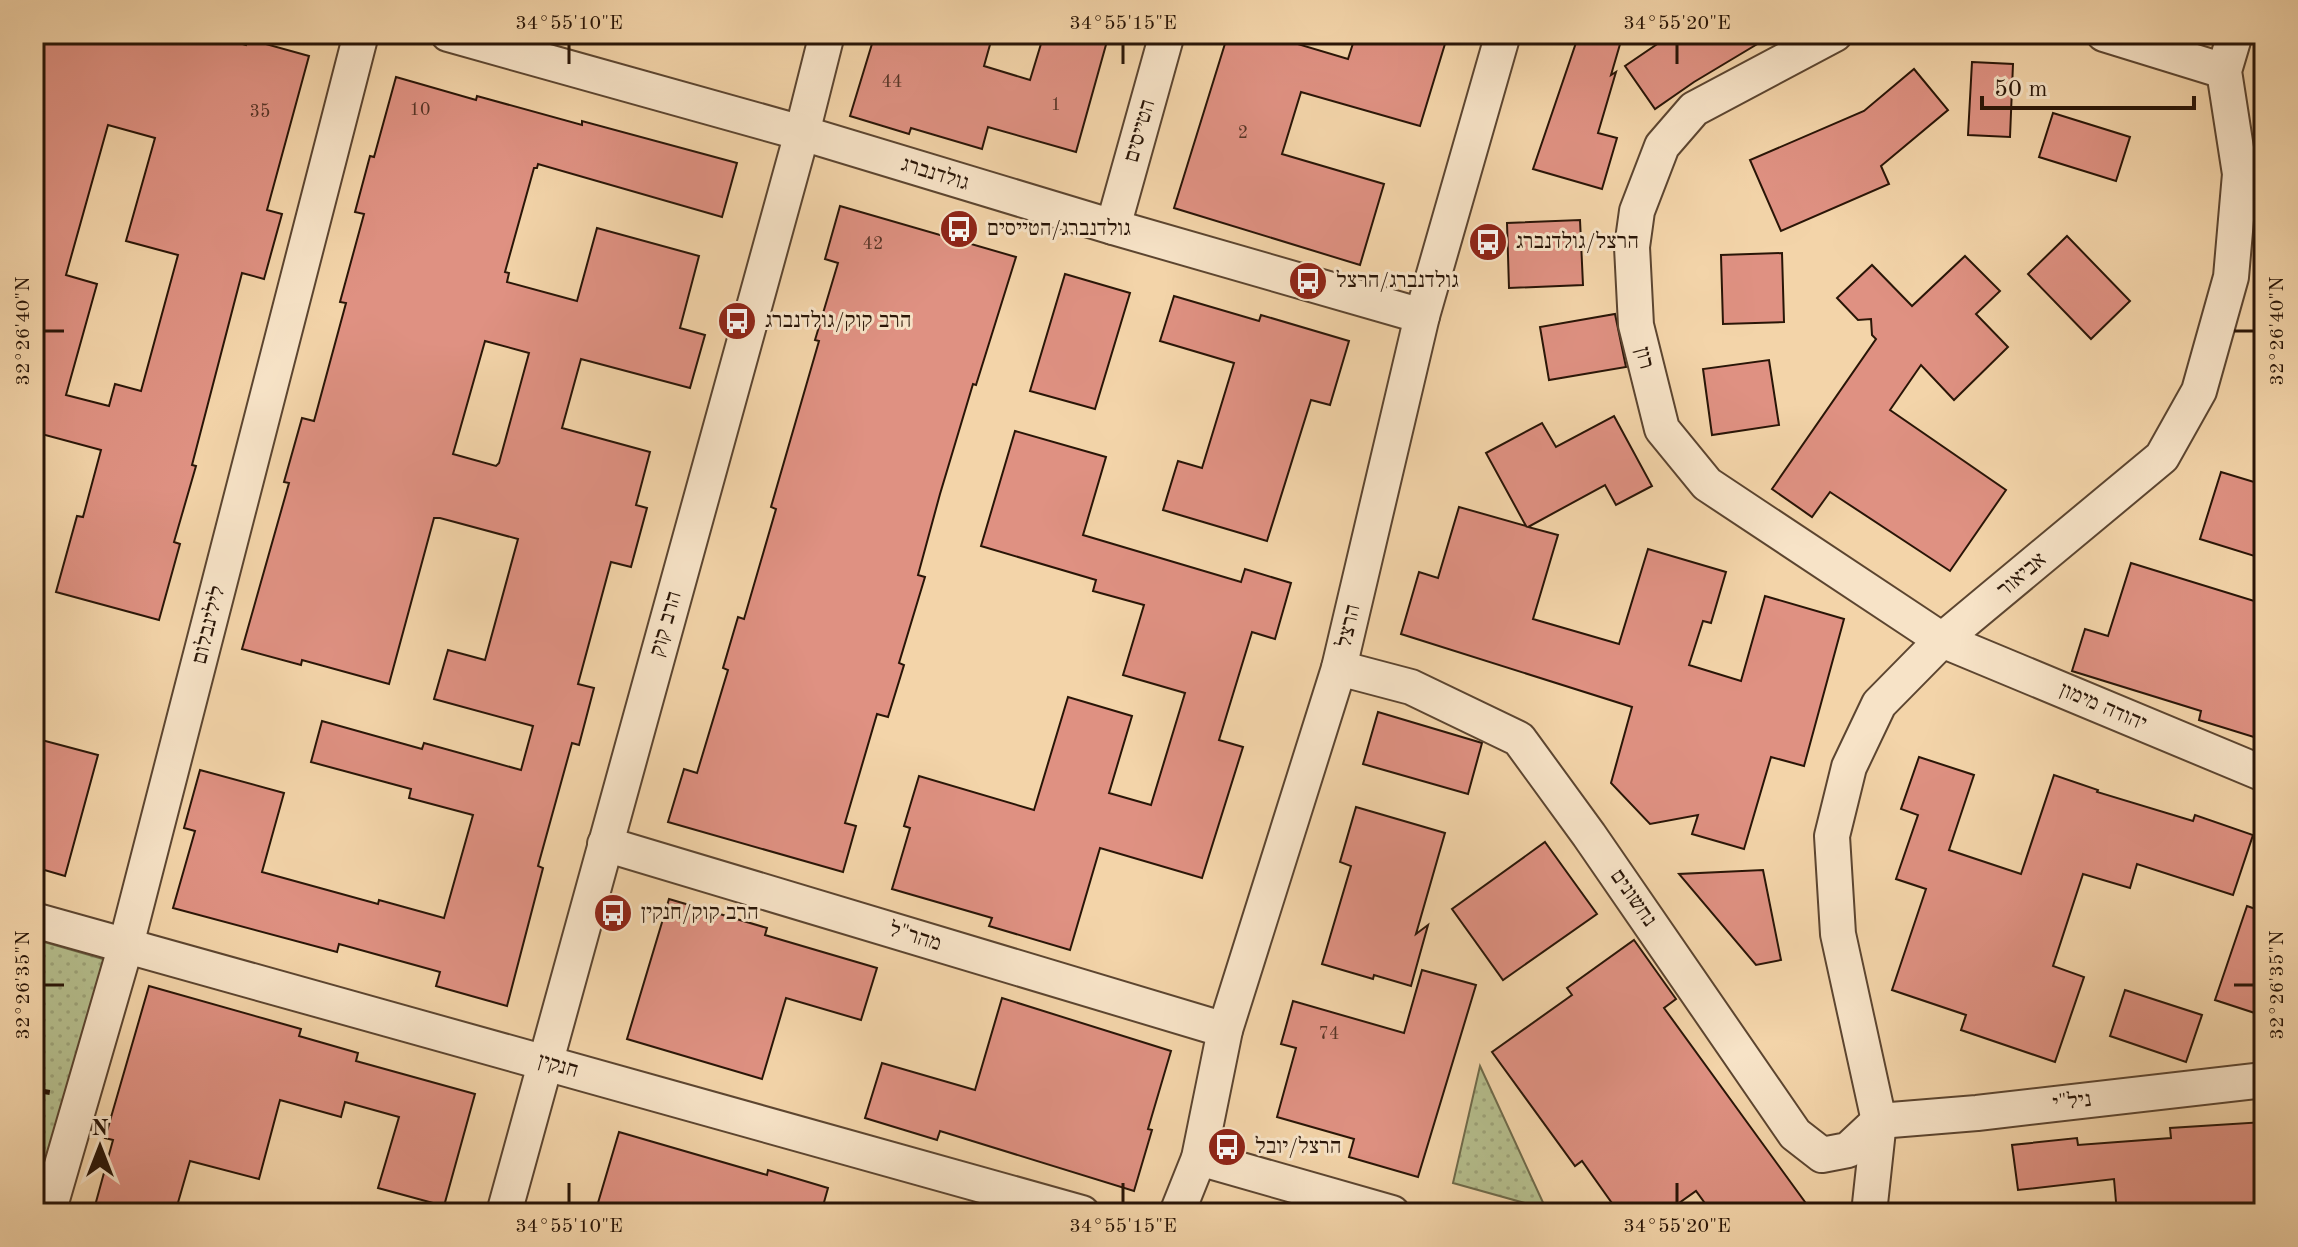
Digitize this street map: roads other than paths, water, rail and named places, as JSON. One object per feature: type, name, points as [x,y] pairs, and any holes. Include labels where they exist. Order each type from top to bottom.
[{"type":"street","name":"לילינבלום","points":[[48,1213],[126,945],[361,34]]},
{"type":"street","name":"גולדנברג","points":[[448,34],[802,133],[1422,316]]},
{"type":"street","name":"הרב קוק","points":[[504,1213],[827,34]]},
{"type":"street","name":"הטייסים","points":[[1113,227],[1167,34]]},
{"type":"street","name":"הרצל","points":[[1177,1213],[1199,1158],[1225,1030],[1339,668],[1422,316],[1503,34]]},
{"type":"street","name":"רון","points":[[1835,34],[1694,109],[1662,146],[1637,211],[1632,247],[1636,325],[1662,429],[1707,484],[1942,640]]},
{"type":"street","points":[[2104,34],[2224,71]]},
{"type":"street","name":"אביאור","points":[[1869,1213],[1879,1121],[1838,934],[1832,836],[1849,767],[1879,704],[1942,640],[2162,457],[2199,391],[2231,277],[2252,178],[2224,71],[2235,34]]},
{"type":"street","name":"יהודה מימון","points":[[1942,640],[2264,774]]},
{"type":"street","name":"נחשונים","points":[[1339,668],[1411,687],[1519,739],[1795,1134],[1822,1155],[1848,1150],[1879,1121]]},
{"type":"street","name":"מהר\"ל","points":[[605,844],[1225,1030]]},
{"type":"street","name":"חנקין","points":[[34,920],[1082,1213]]},
{"type":"street","name":"ניל\"י","points":[[1879,1121],[1977,1113],[2264,1080]]},
{"type":"street","points":[[1199,1158],[1392,1213]]},
{"type":"place","name":"גולדנברג/הטייסים","points":[[959,229]]},
{"type":"place","name":"הרצל/גולדנברג","points":[[1488,242]]},
{"type":"place","name":"גולדנברג/הרצל","points":[[1308,281]]},
{"type":"place","name":"הרב קוק/גולדנברג","points":[[737,321]]},
{"type":"place","name":"הרב קוק/חנקין","points":[[613,913]]},
{"type":"place","name":"הרצל/יובל","points":[[1227,1147]]}]
